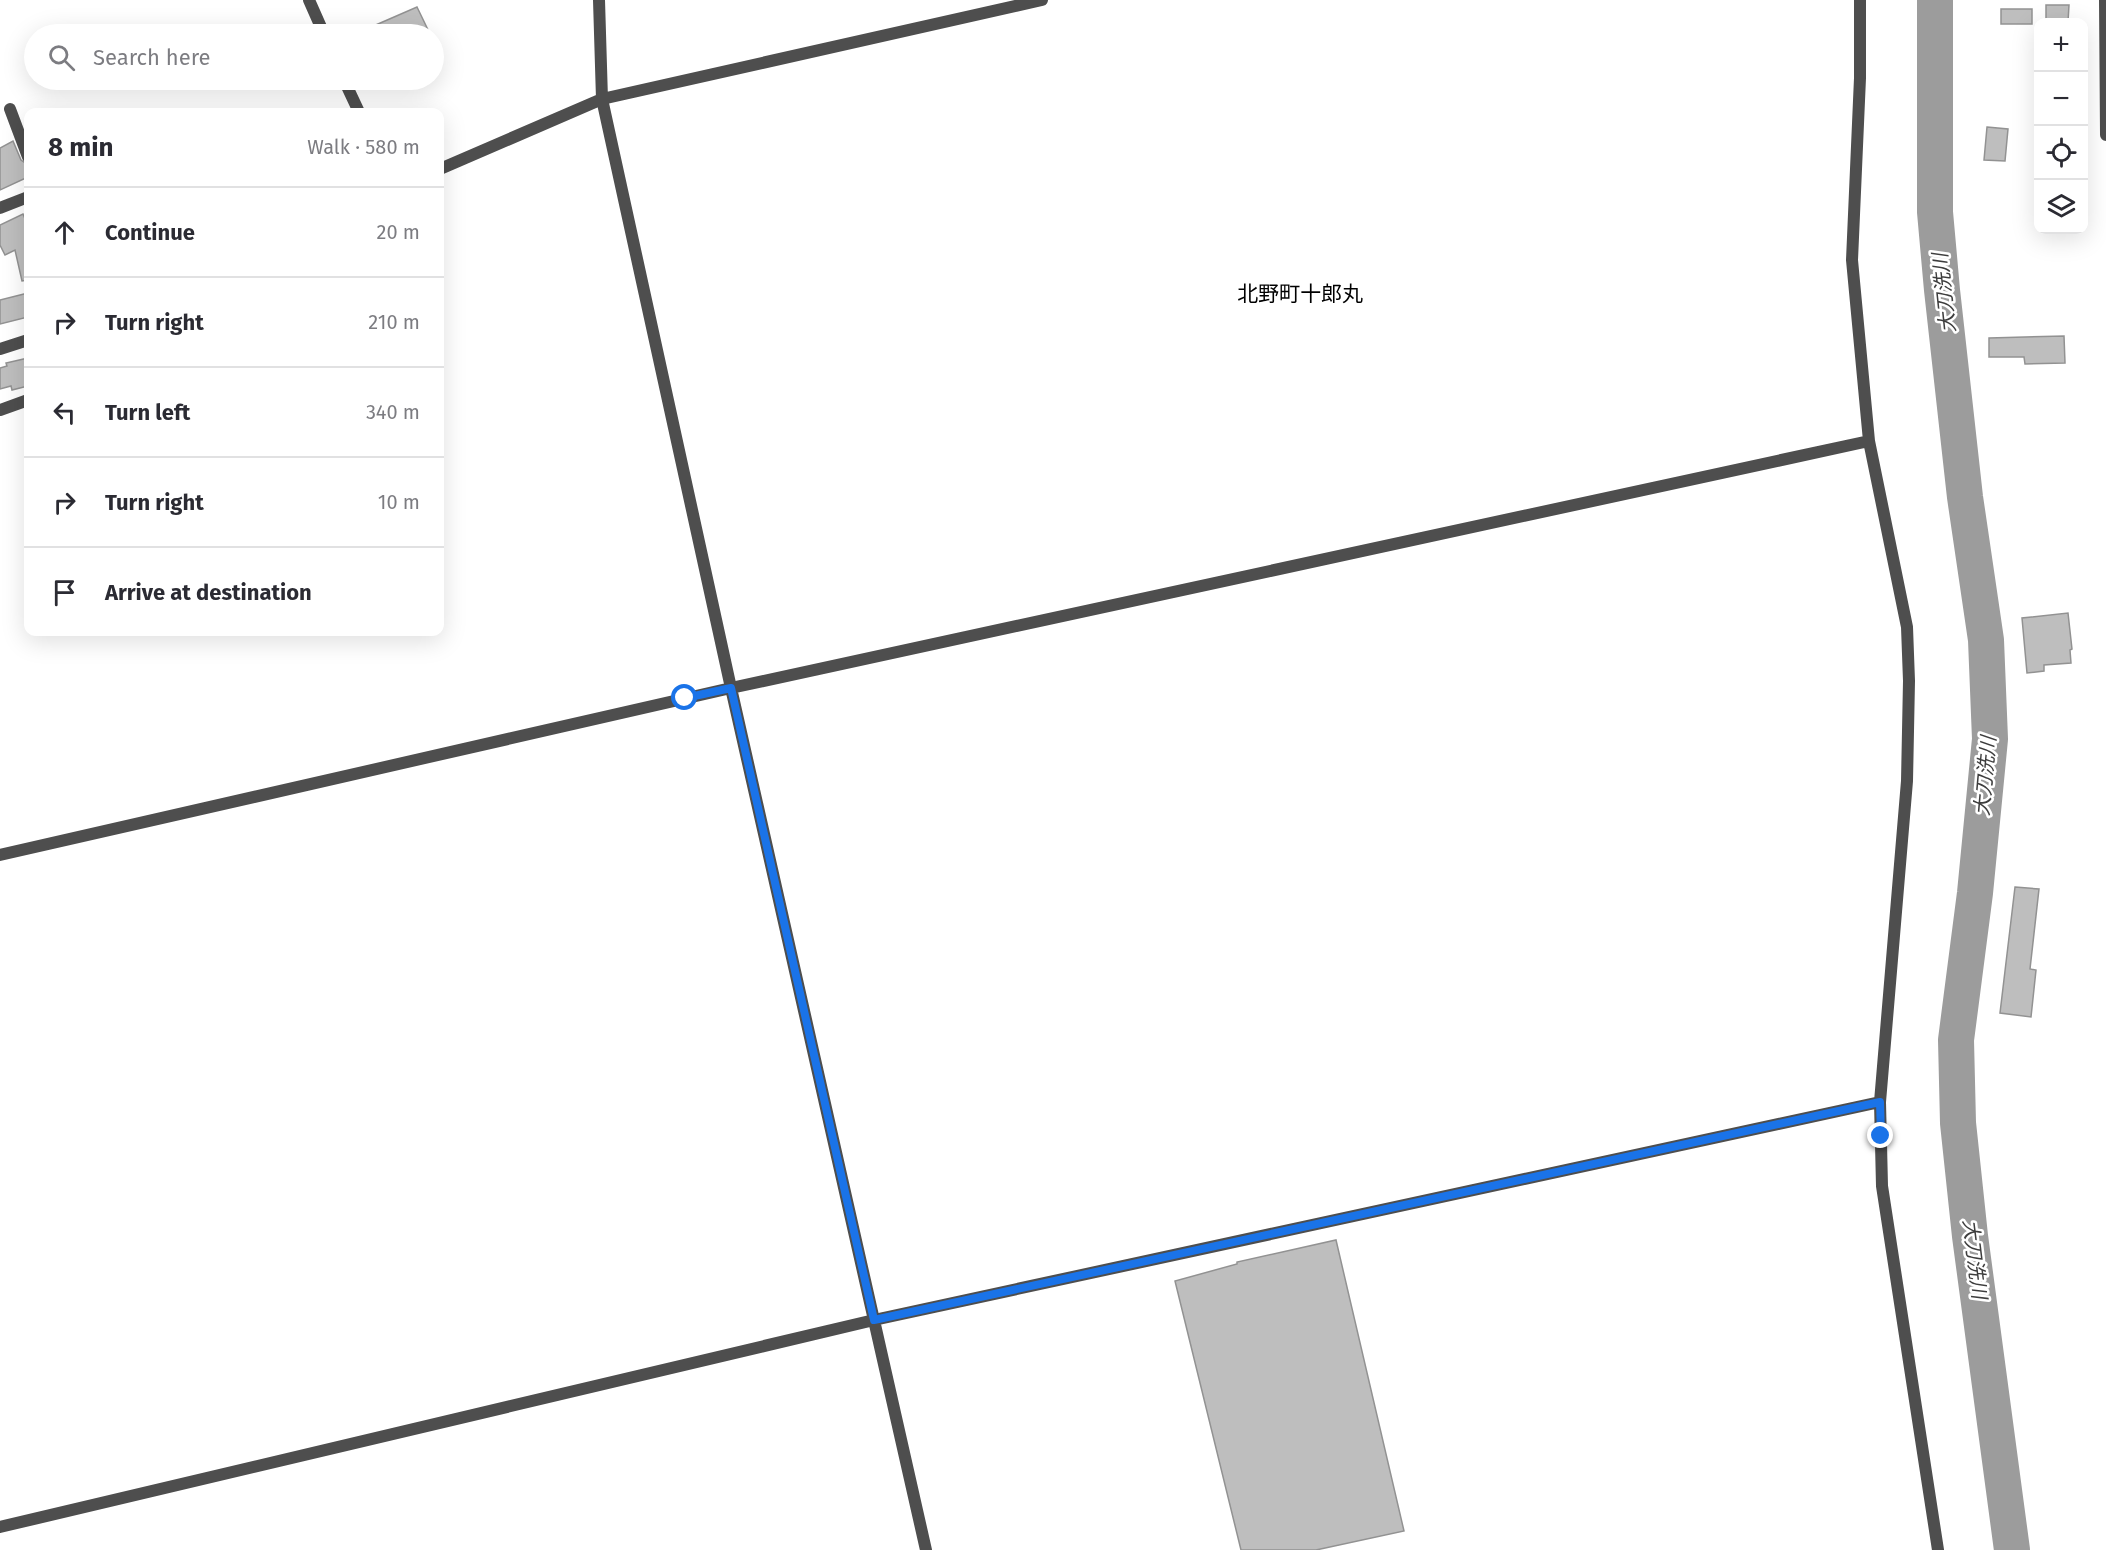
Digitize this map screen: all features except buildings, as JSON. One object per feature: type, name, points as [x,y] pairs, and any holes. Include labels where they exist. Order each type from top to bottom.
[{"type":"street","points":[[309,0],[320,24]]},
{"type":"street","points":[[599,0],[602,99],[731,688],[926,1550]]},
{"type":"street","points":[[444,167],[602,99],[1042,0]]},
{"type":"street","points":[[1860,0],[1860,78],[1852,260],[1869,441],[1907,627],[1909,681],[1907,781],[1880,1102],[1882,1186],[1938,1550]]},
{"type":"street","points":[[2105,0],[2106,135]]},
{"type":"street","points":[[349,90],[357,108]]},
{"type":"street","points":[[10,109],[24,146]]},
{"type":"street","points":[[0,208],[24,199]]},
{"type":"street","points":[[0,349],[24,341]]},
{"type":"street","points":[[0,410],[24,401]]},
{"type":"street","points":[[0,855],[731,688],[1869,441]]},
{"type":"street","points":[[0,1527],[874,1320],[1880,1102]]},
{"type":"waterway","name":"大刀洗川","points":[[1935,0],[1935,212],[1965,497],[1986,640],[1990,739],[1975,893],[1956,1040],[1958,1123],[1970,1236],[2012,1550]]},
{"type":"district","name":"北野町十郎丸","points":[[1300,294]]},
{"type":"route","points":[[685,698],[731,688],[874,1320],[1880,1102],[1881,1136]]}]
